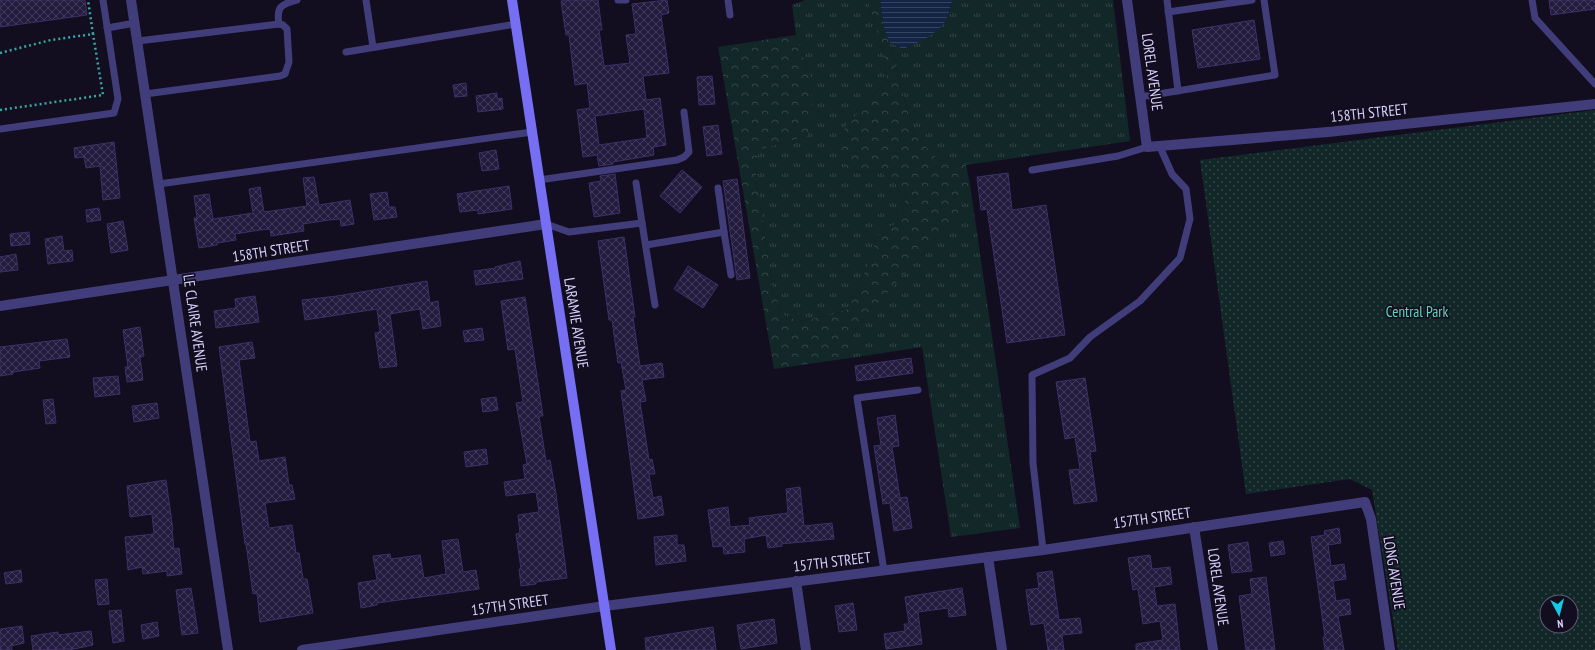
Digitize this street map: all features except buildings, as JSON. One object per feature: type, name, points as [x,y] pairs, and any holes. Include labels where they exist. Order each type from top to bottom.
[{"type":"street","name":"LE CLAIRE AVENUE","points":[[132,0],[228,650]]},
{"type":"street","name":"LARAMIE AVENUE","points":[[514,0],[516,24],[539,180],[612,650]]},
{"type":"street","name":"LOREL AVENUE","points":[[1127,0],[1147,148]]},
{"type":"street","name":"158TH STREET","points":[[1147,148],[1328,132],[1595,104]]},
{"type":"street","name":"158TH STREET","points":[[0,306],[546,224]]},
{"type":"street","name":"157TH STREET","points":[[302,650],[605,606],[1043,550],[1365,502]]},
{"type":"street","name":"LONG AVENUE","points":[[1365,502],[1371,519],[1390,650]]},
{"type":"street","name":"LOREL AVENUE","points":[[1194,527],[1213,650]]},
{"type":"street","points":[[988,557],[1002,650]]},
{"type":"street","points":[[796,581],[806,650]]},
{"type":"lane","points":[[0,129],[114,113],[118,99],[103,0]]},
{"type":"lane","points":[[279,24],[278,11],[281,6],[298,0]]},
{"type":"lane","points":[[366,0],[373,47]]},
{"type":"lane","points":[[618,0],[626,0]]},
{"type":"lane","points":[[728,0],[730,15]]},
{"type":"lane","points":[[1167,0],[1178,91]]},
{"type":"lane","points":[[1168,12],[1252,0]]},
{"type":"lane","points":[[1140,97],[1275,75],[1264,0]]},
{"type":"lane","points":[[1532,0],[1535,18],[1595,84]]},
{"type":"lane","points":[[107,28],[135,23]]},
{"type":"lane","points":[[138,41],[279,24],[287,28],[289,62],[285,74],[145,94]]},
{"type":"lane","points":[[346,52],[516,24]]},
{"type":"lane","points":[[539,180],[676,160],[684,157],[689,152],[684,112]]},
{"type":"lane","points":[[159,184],[532,132]]},
{"type":"lane","points":[[1043,550],[1033,463],[1032,375],[1070,358],[1090,337],[1140,301],[1180,258],[1190,219],[1186,189],[1172,174],[1160,147]]},
{"type":"lane","points":[[1032,170],[1118,156],[1147,148]]},
{"type":"lane","points":[[636,183],[655,305]]},
{"type":"lane","points":[[718,188],[731,275]]},
{"type":"lane","points":[[546,224],[569,232],[642,223]]},
{"type":"lane","points":[[646,245],[724,232]]},
{"type":"lane","points":[[884,571],[857,398],[918,390]]},
{"type":"path","points":[[0,110],[103,95],[88,0]]},
{"type":"path","points":[[0,53],[51,40],[94,34]]},
{"type":"green space","points":[[805,0],[868,0],[884,56],[887,80],[869,100],[848,172],[879,171],[895,182],[905,201],[901,222],[883,229],[874,241],[874,252],[848,309],[832,315],[799,321],[783,315],[774,293],[756,179],[758,150],[807,136],[811,80],[796,35],[792,5]]},
{"type":"green space","points":[[868,0],[880,0],[884,28],[915,136],[939,160],[966,165],[970,185],[957,215],[856,328],[849,340],[850,358],[774,369],[718,47],[796,35],[811,80],[813,116],[807,136],[758,150],[756,179],[774,293],[783,315],[799,321],[832,315],[848,309],[874,252],[874,241],[883,229],[901,222],[905,201],[895,182],[879,171],[848,172],[840,152],[845,127],[887,80],[884,56]]},
{"type":"green space","points":[[953,0],[1113,0],[1130,141],[966,165],[939,160],[915,136],[889,42],[903,49],[934,33],[947,18]]},
{"type":"green space","name":"Central Park","points":[[1595,110],[1595,650],[1398,650],[1372,490],[1350,479],[1246,494],[1200,160]]},
{"type":"green space","points":[[970,185],[1020,528],[951,537],[922,347],[850,358],[849,340],[856,328],[957,215]]},
{"type":"water","points":[[880,0],[953,0],[949,14],[939,29],[928,37],[903,49],[889,42],[884,28]]}]
